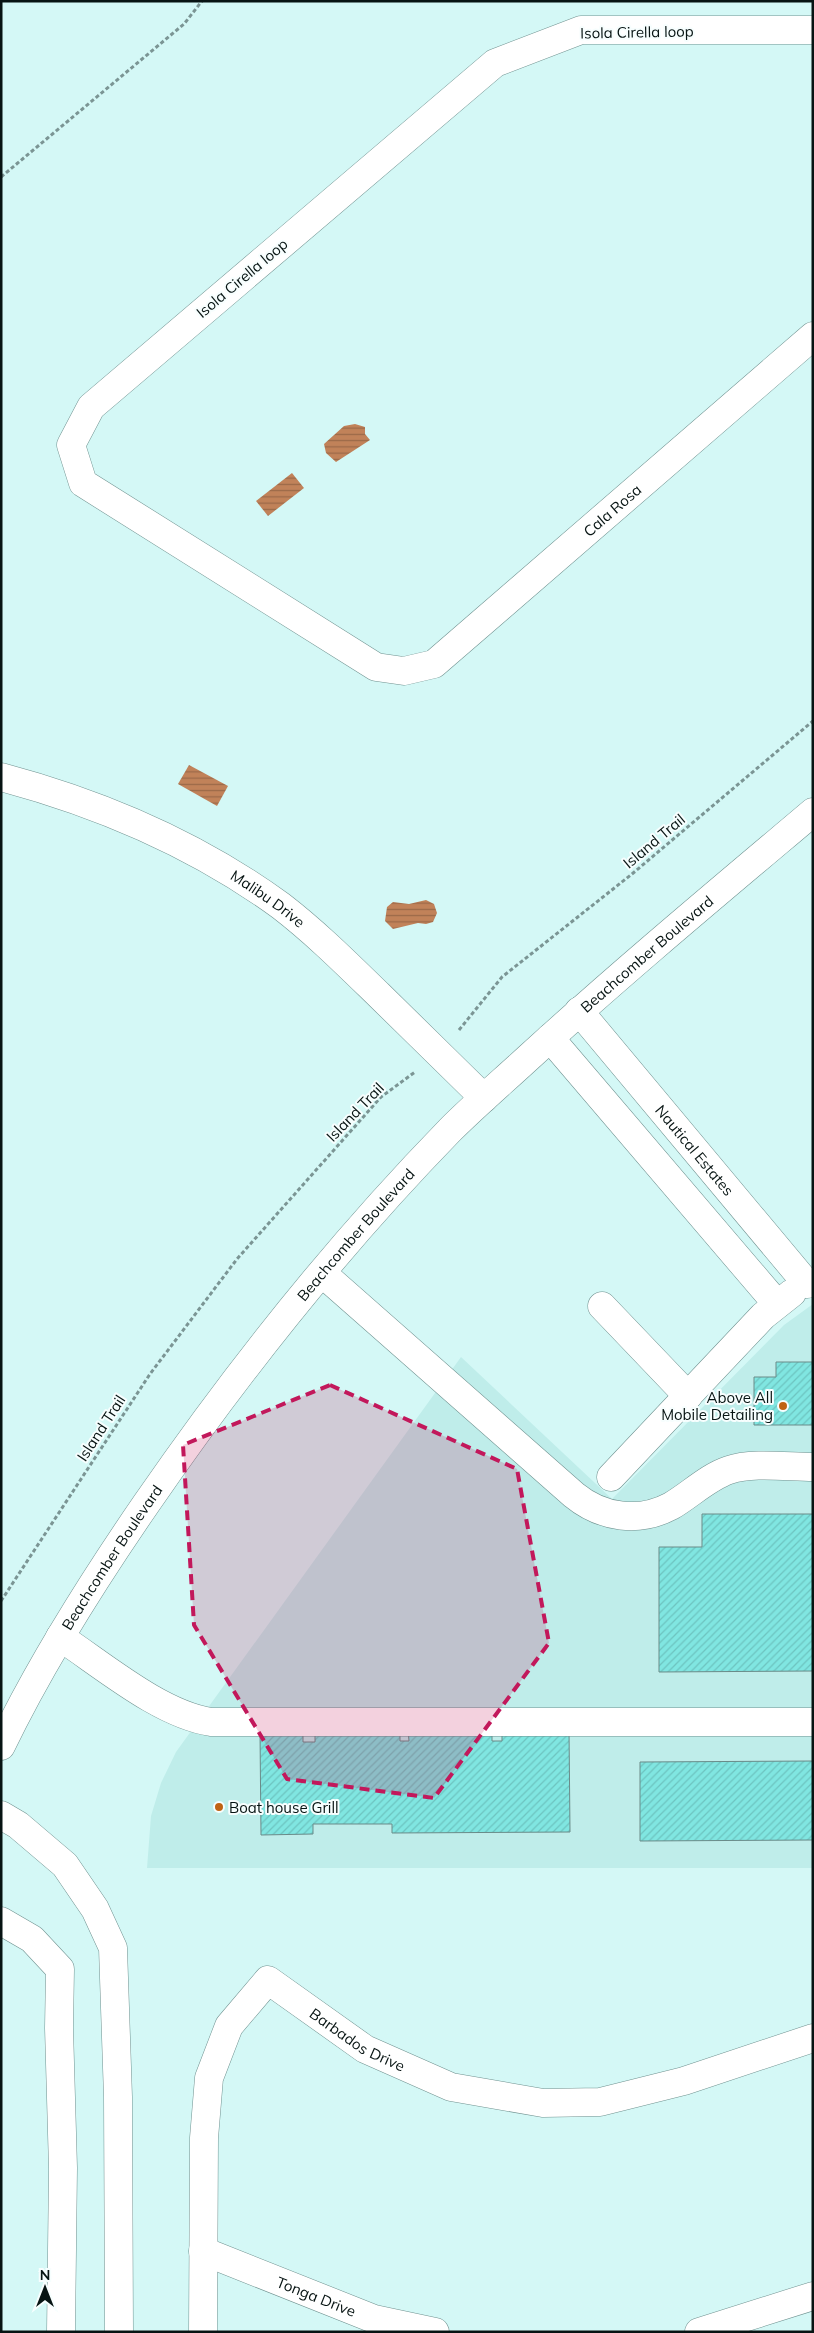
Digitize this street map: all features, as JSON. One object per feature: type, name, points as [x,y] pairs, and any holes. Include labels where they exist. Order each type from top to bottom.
[{"type":"street","name":"Isola Cirella loop","points":[[404,671],[376,667],[84,483],[71,445],[91,407],[495,63],[581,30],[813,30]]},
{"type":"street","name":"Cala Rosa","points":[[404,671],[434,664],[813,336]]},
{"type":"street","name":"Malibu Drive","points":[[1,777],[55,791],[115,813],[173,839],[228,870],[281,907],[330,947],[484,1098]]},
{"type":"street","name":"Beachcomber Boulevard","points":[[1,1746],[60,1638],[120,1542],[203,1421],[322,1273],[451,1129],[484,1098],[579,1011],[813,812]]},
{"type":"street","name":"Nautical Estates","points":[[579,1011],[810,1283]]},
{"type":"street","points":[[550,1038],[777,1304]]},
{"type":"street","points":[[640,1144],[668,1117]]},
{"type":"street","points":[[322,1273],[574,1495],[597,1510],[617,1516],[645,1515],[671,1505],[718,1475],[739,1467],[813,1467]]},
{"type":"street","points":[[611,1477],[777,1304],[810,1283]]},
{"type":"street","points":[[602,1306],[688,1396]]},
{"type":"street","points":[[60,1638],[166,1707],[192,1718],[211,1722],[813,1722]]},
{"type":"street","points":[[1,1815],[18,1825],[65,1865],[95,1909],[113,1948],[118,2097],[119,2332]]},
{"type":"street","points":[[1,1921],[32,1939],[60,1969],[59,2028],[63,2168],[61,2332]]},
{"type":"street","name":"Barbados Drive","points":[[203,2332],[204,2138],[209,2078],[229,2026],[268,1980],[365,2049],[451,2087],[543,2103],[600,2102],[609,2100],[684,2081],[813,2038]]},
{"type":"street","name":"Tonga Drive","points":[[203,2250],[374,2319],[435,2332]]},
{"type":"street","points":[[699,2332],[813,2296]]},
{"type":"path","points":[[1,177],[184,24],[202,1]]},
{"type":"path","name":"Island Trail","points":[[1,1601],[150,1374],[237,1259],[381,1096],[439,1054],[502,977],[632,874],[813,720]]},
{"type":"highlighted area","points":[[330,1385],[517,1469],[549,1643],[434,1798],[287,1779],[194,1625],[183,1445]]},
{"type":"shaded area","points":[[355,424],[365,427],[365,434],[370,440],[336,462],[326,453],[324,444],[344,426]]},
{"type":"shaded area","points":[[292,473],[304,488],[268,516],[256,501]]},
{"type":"shaded area","points":[[189,765],[228,786],[217,806],[178,784]]},
{"type":"shaded area","points":[[426,900],[434,904],[437,913],[433,922],[426,924],[418,923],[393,929],[385,921],[387,907],[393,902],[409,904]]},
{"type":"shaded area","points":[[813,1304],[813,1868],[147,1868],[151,1816],[161,1783],[176,1752],[461,1357],[612,1499],[784,1325]]},
{"type":"building","name":"Above All Mobile Detailing","points":[[776,1362],[813,1362],[813,1425],[754,1425],[754,1377],[776,1377]]},
{"type":"building","points":[[702,1514],[813,1514],[813,1671],[659,1672],[659,1547],[702,1547]]},
{"type":"building","points":[[315,1728],[400,1728],[400,1741],[409,1741],[408,1730],[492,1730],[492,1741],[502,1741],[502,1729],[569,1729],[570,1832],[392,1833],[392,1824],[313,1824],[313,1834],[261,1835],[260,1732],[303,1732],[303,1742],[315,1742]]},
{"type":"building","points":[[813,1761],[813,1840],[640,1841],[640,1762]]},
{"type":"place","name":"Above All Mobile Detailing","points":[[783,1406]]},
{"type":"place","name":"Boat house Grill","points":[[219,1807]]}]
